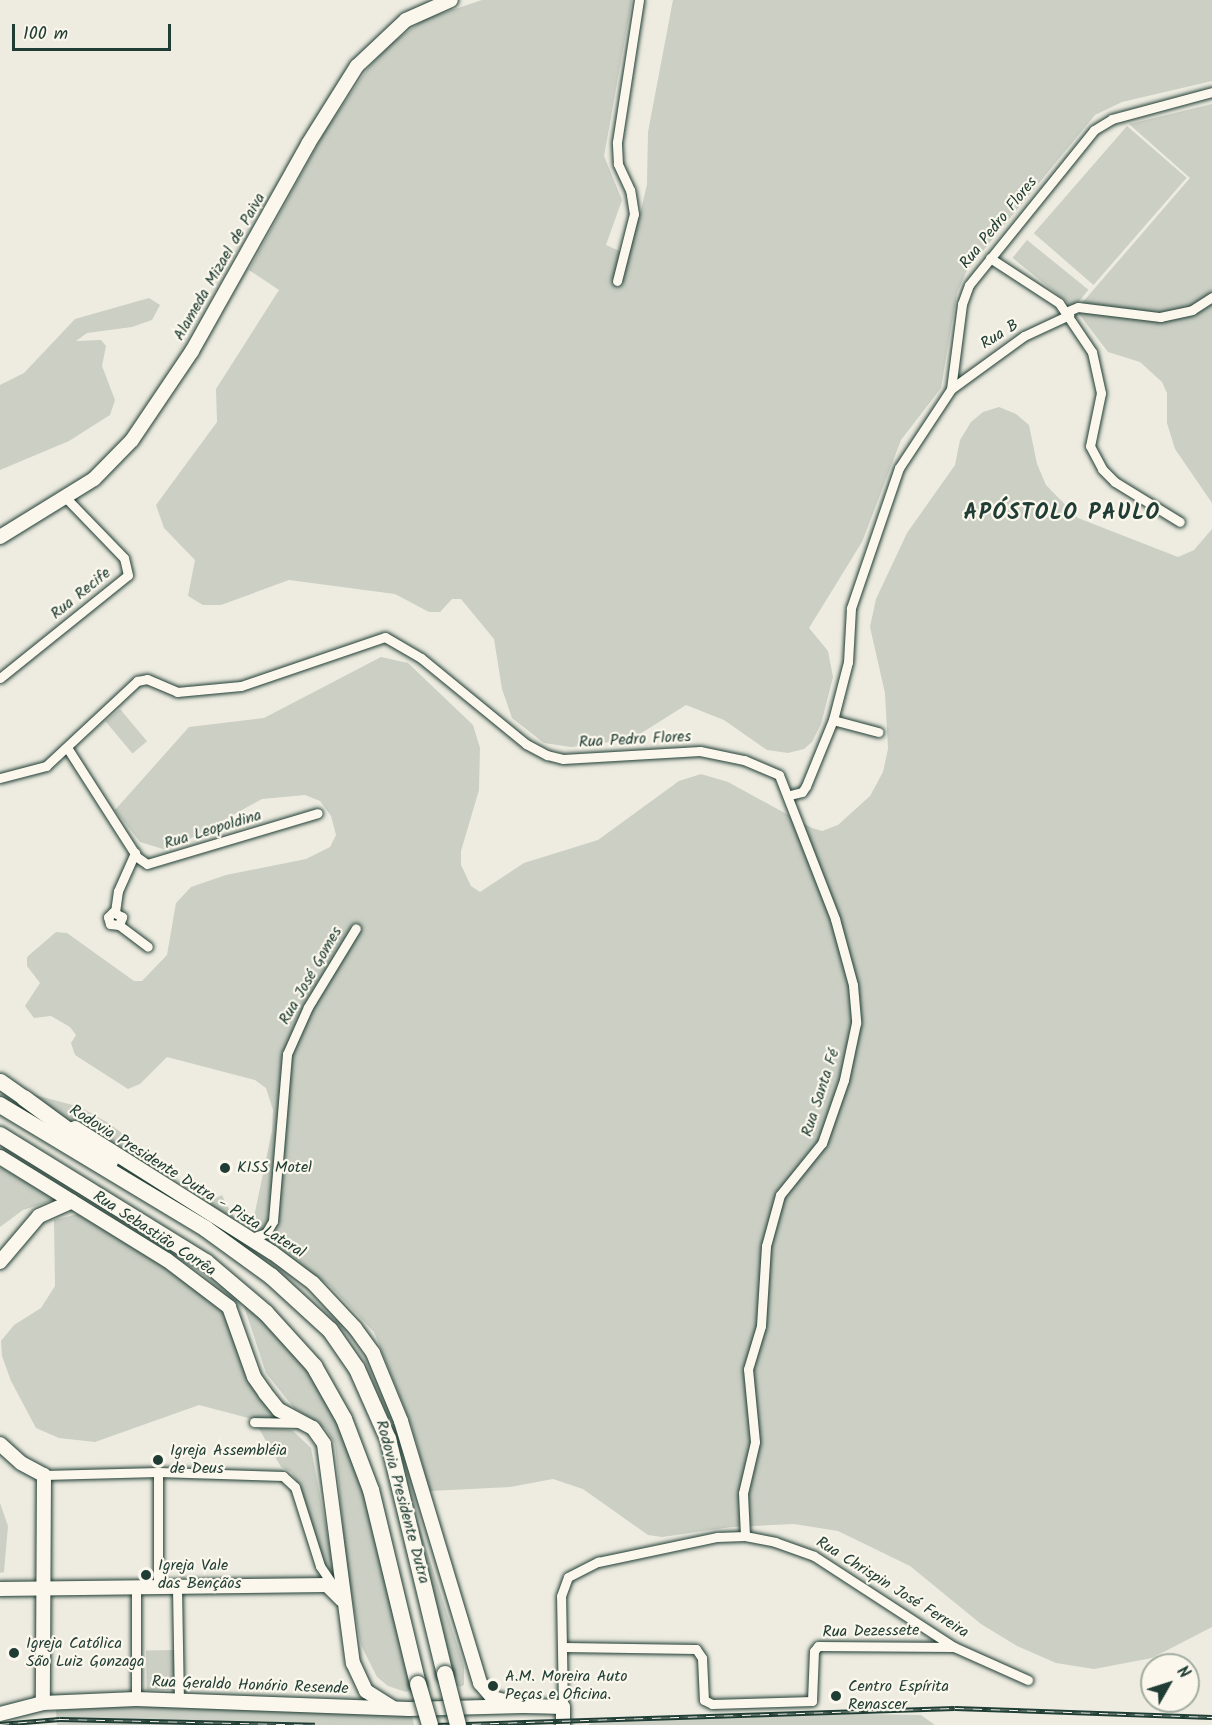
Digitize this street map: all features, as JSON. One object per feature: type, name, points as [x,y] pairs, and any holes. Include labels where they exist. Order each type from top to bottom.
[{"type":"highway","points":[[24,1098],[206,1229]]},
{"type":"highway","name":"Rodovia Presidente Dutra","points":[[0,1105],[206,1229],[311,1311],[357,1369],[388,1439],[458,1725]]},
{"type":"highway","name":"Rodovia Presidente Dutra","points":[[0,1135],[206,1262],[266,1313],[314,1366],[344,1419],[371,1490],[430,1725]]},
{"type":"highway","points":[[0,1141],[62,1175]]},
{"type":"main road","points":[[0,1081],[24,1098]]},
{"type":"street","name":"Alameda Mizael de Paiva","points":[[2,533],[65,497],[106,469],[149,415],[235,280],[308,144],[357,66],[406,20],[451,0]]},
{"type":"street","points":[[617,281],[634,214],[630,190],[618,164],[616,141],[639,0]]},
{"type":"street","name":"Rua Pedro Flores","points":[[0,778],[42,768],[68,748],[137,681],[147,680],[177,692],[241,686],[384,637],[421,658],[526,744],[547,755],[563,759],[674,750],[716,753],[771,769],[779,775],[790,795],[802,792],[833,720],[848,662],[851,608],[899,468],[951,389],[964,295],[990,258],[1094,130],[1112,119],[1212,92]]},
{"type":"street","points":[[990,258],[1051,296],[1068,314],[1092,352],[1100,381],[1100,404],[1090,446],[1096,460],[1115,482],[1180,522]]},
{"type":"street","name":"Rua B","points":[[951,389],[1024,336],[1078,307],[1160,317],[1192,310],[1212,297]]},
{"type":"street","name":"Rua Recife","points":[[0,678],[128,575],[124,558],[65,497]]},
{"type":"street","points":[[833,720],[878,732]]},
{"type":"street","points":[[68,748],[135,853],[118,891],[115,912],[122,917],[119,925],[148,947]]},
{"type":"street","name":"Rua Santa Fé","points":[[745,1536],[743,1493],[755,1442],[747,1380],[761,1326],[766,1246],[780,1195],[822,1143],[844,1080],[856,1023],[853,985],[845,953],[790,795]]},
{"type":"street","name":"Rua Leopoldina","points":[[135,853],[144,862],[158,863],[318,813]]},
{"type":"street","name":"Rua José Gomes","points":[[251,1238],[266,1233],[273,1221],[274,1188],[283,1134],[282,1073],[286,1054],[308,1007],[356,928]]},
{"type":"street","name":"Rodovia Presidente Dutra - Pista Lateral","points":[[24,1098],[251,1238],[336,1305],[373,1353],[400,1421],[476,1668],[493,1698],[523,1706]]},
{"type":"street","name":"Rua Sebastião Corrêa","points":[[0,1157],[217,1295],[234,1315],[246,1356],[265,1393],[279,1410],[304,1423],[320,1436],[327,1453],[341,1595],[357,1676],[374,1699],[392,1707]]},
{"type":"street","points":[[0,1262],[39,1216],[72,1201]]},
{"type":"street","points":[[254,1422],[304,1423]]},
{"type":"street","points":[[0,1444],[21,1463],[44,1475],[158,1472],[280,1475],[295,1487],[321,1569],[341,1595]]},
{"type":"street","points":[[158,1472],[158,1588]]},
{"type":"street","points":[[43,1703],[44,1475]]},
{"type":"street","name":"Rua Chrispin José Ferreira","points":[[563,1725],[562,1588],[578,1569],[684,1541],[745,1536],[814,1556],[954,1647],[1028,1680]]},
{"type":"street","points":[[0,1589],[327,1586],[341,1595]]},
{"type":"street","points":[[136,1588],[136,1699]]},
{"type":"street","points":[[177,1588],[179,1701]]},
{"type":"street","points":[[923,1646],[928,1630]]},
{"type":"street","name":"Rua Dezessete","points":[[564,1647],[696,1649],[702,1658],[704,1700],[712,1704],[812,1701],[813,1651],[818,1646],[954,1647]]},
{"type":"street","points":[[460,1706],[476,1696],[476,1668]]},
{"type":"street","name":"Rua Geraldo Honório Resende","points":[[0,1714],[43,1703],[136,1699],[392,1707],[523,1706]]},
{"type":"street","points":[[523,1706],[563,1707]]},
{"type":"shaded area","points":[[482,0],[632,0],[604,156],[622,200],[606,245],[622,252],[641,210],[647,184],[648,132],[673,0],[1212,0],[1212,81],[1122,102],[1095,115],[967,270],[957,293],[941,388],[901,440],[862,542],[809,628],[828,651],[833,677],[821,724],[812,742],[804,749],[788,753],[767,750],[724,720],[686,705],[632,739],[571,747],[544,743],[512,718],[502,689],[494,639],[461,599],[452,599],[440,612],[429,612],[395,594],[289,580],[221,605],[203,605],[188,596],[195,560],[164,528],[156,505],[217,422],[216,389],[279,290],[249,270],[324,133],[368,68],[392,43],[425,19]]},
{"type":"shaded area","points":[[1212,104],[1212,503],[1175,449],[1167,423],[1167,393],[1162,382],[1140,362],[1108,352],[1076,310],[1190,178],[1129,124]]},
{"type":"shaded area","points":[[1127,126],[1187,178],[1093,285],[1034,233]]},
{"type":"shaded area","points":[[1027,240],[1088,290],[1074,308],[1013,258]]},
{"type":"shaded area","points":[[149,298],[160,305],[152,320],[132,327],[87,333],[76,341],[101,340],[106,346],[102,366],[115,400],[110,415],[69,441],[0,470],[0,385],[24,373],[75,319]]},
{"type":"shaded area","points":[[999,407],[1016,414],[1029,425],[1037,464],[1046,485],[1078,518],[1178,557],[1194,550],[1212,529],[1212,1627],[1162,1653],[1140,1653],[1140,1660],[1094,1669],[1056,1663],[1017,1646],[981,1624],[910,1566],[838,1531],[794,1524],[732,1527],[662,1537],[648,1535],[583,1489],[553,1479],[510,1487],[430,1491],[411,1424],[374,1332],[330,1286],[255,1234],[254,1217],[272,1131],[273,1110],[266,1088],[255,1080],[167,1057],[140,1084],[128,1089],[75,1055],[71,1043],[76,1035],[70,1027],[51,1016],[34,1018],[25,1006],[40,983],[27,966],[27,957],[56,932],[67,933],[134,981],[142,981],[167,955],[176,903],[191,887],[226,875],[306,859],[330,847],[336,835],[331,816],[320,801],[305,795],[262,799],[175,847],[163,849],[140,842],[115,810],[189,727],[264,718],[381,657],[408,663],[473,725],[480,748],[479,790],[461,851],[461,865],[471,886],[480,892],[524,863],[598,840],[679,781],[701,774],[728,782],[812,828],[822,831],[838,825],[870,796],[883,772],[888,749],[885,693],[870,627],[876,599],[907,533],[955,465],[960,440],[971,422],[983,412]]},
{"type":"shaded area","points":[[120,709],[147,741],[132,753],[105,721]]},
{"type":"shaded area","points":[[20,1091],[80,1107],[110,1124],[141,1148],[169,1182]]},
{"type":"shaded area","points":[[0,1167],[57,1199],[23,1210],[0,1227]]},
{"type":"shaded area","points":[[222,1195],[226,1204],[240,1227],[205,1203]]},
{"type":"shaded area","points":[[78,1214],[181,1277],[220,1306],[234,1331],[246,1374],[280,1419],[256,1420],[199,1405],[95,1442],[59,1438],[36,1428],[11,1381],[2,1356],[1,1341],[14,1325],[41,1308],[55,1286],[54,1220]]},
{"type":"shaded area","points":[[242,1300],[308,1370],[345,1437],[367,1501],[411,1689],[406,1692],[388,1686],[377,1677],[361,1645],[347,1571],[335,1444],[326,1429],[294,1408],[266,1373]]},
{"type":"shaded area","points":[[258,1427],[292,1430],[311,1448],[335,1575],[325,1566],[298,1483],[291,1472],[281,1467]]},
{"type":"shaded area","points":[[0,1503],[8,1526],[4,1572],[0,1573]]},
{"type":"shaded area","points":[[415,1514],[464,1666],[464,1685],[460,1687],[456,1685]]},
{"type":"shaded area","points":[[175,1650],[176,1690],[147,1691],[146,1651]]},
{"type":"shaded area","points":[[146,1706],[412,1716],[414,1725],[57,1725],[56,1710]]},
{"type":"shaded area","points":[[863,1714],[921,1715],[935,1725],[588,1725],[595,1721]]},
{"type":"railway","points":[[436,1725],[955,1708],[1212,1717]]},
{"type":"railway","points":[[0,1724],[60,1719],[315,1725]]},
{"type":"place","name":"KISS Motel","points":[[225,1168]]},
{"type":"place","name":"Igreja Assembléia de Deus","points":[[158,1460]]},
{"type":"place","name":"Igreja Vale das Bençãos","points":[[146,1575]]},
{"type":"place","name":"Igreja Católica São Luiz Gonzaga","points":[[14,1653]]},
{"type":"place","name":"A.M. Moreira Auto Peças e Oficina.","points":[[493,1686]]},
{"type":"place","name":"Centro Espírita Renascer","points":[[836,1696]]},
{"type":"district","name":"APÓSTOLO PAULO","points":[[1062,514]]}]
